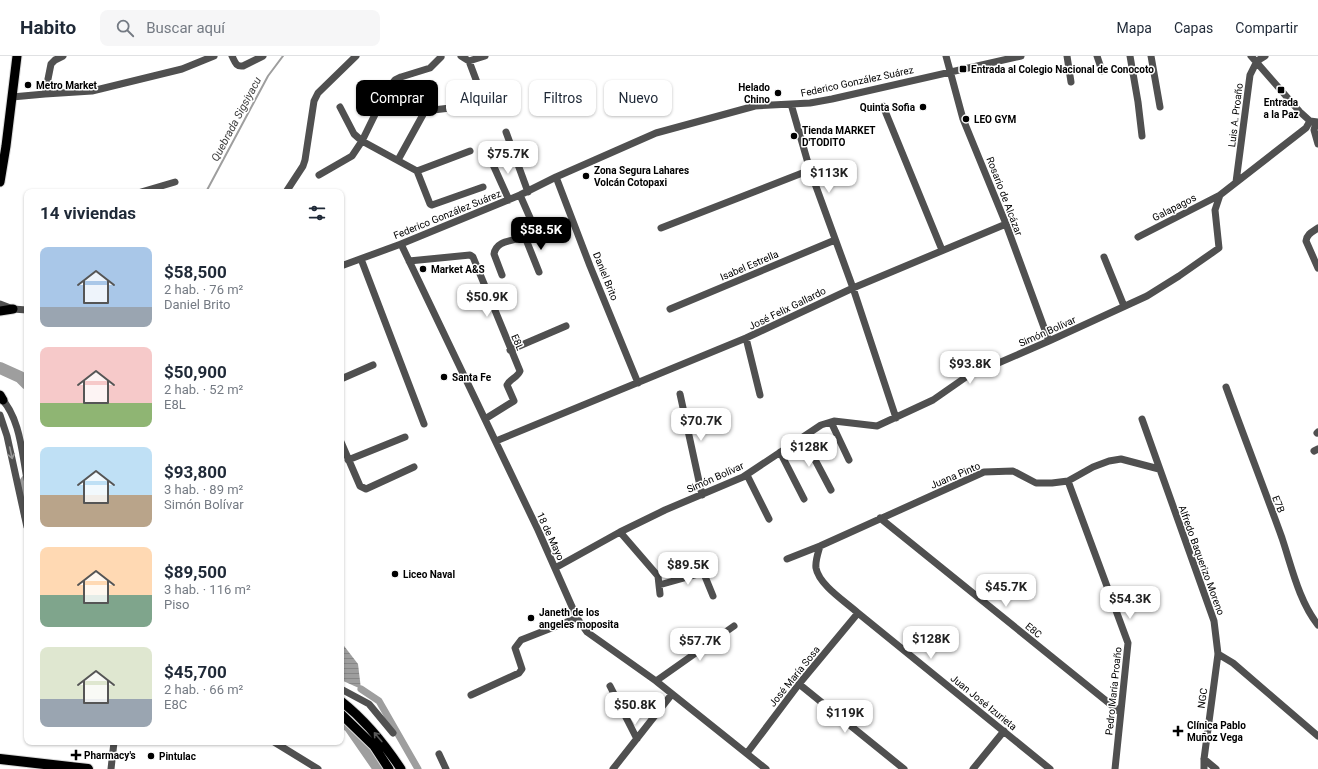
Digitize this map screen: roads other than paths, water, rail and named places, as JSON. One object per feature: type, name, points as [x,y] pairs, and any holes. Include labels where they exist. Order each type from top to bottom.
[{"type":"highway","points":[[0,759],[88,769]]},
{"type":"main road","points":[[0,182],[3,147],[12,97],[17,56]]},
{"type":"main road","points":[[0,311],[13,309]]},
{"type":"main road","points":[[344,703],[364,721],[377,736],[388,749],[401,769]]},
{"type":"main road","points":[[344,717],[374,746],[389,769]]},
{"type":"street","points":[[45,94],[52,64],[55,60],[63,56]]},
{"type":"street","points":[[12,97],[100,89],[182,70],[214,56]]},
{"type":"street","points":[[232,56],[239,66],[243,66],[263,56]]},
{"type":"street","points":[[288,189],[303,166],[305,160],[314,101],[318,93],[356,56]]},
{"type":"street","points":[[461,56],[469,61],[475,80]]},
{"type":"street","points":[[469,61],[485,56]]},
{"type":"street","name":"Rosario de Alcázar","points":[[946,56],[963,118],[1006,224],[1049,342]]},
{"type":"street","name":"Federico González Suárez","points":[[344,265],[401,244],[528,192],[556,177],[656,133],[755,106],[810,103],[1021,56]]},
{"type":"street","points":[[1067,56],[1071,82]]},
{"type":"street","points":[[1097,56],[1102,71]]},
{"type":"street","points":[[1130,56],[1142,136]]},
{"type":"street","points":[[1151,56],[1160,107]]},
{"type":"street","points":[[1254,58],[1265,56]]},
{"type":"street","points":[[319,175],[352,156],[362,141],[388,90],[395,80],[430,68],[443,57]]},
{"type":"street","points":[[1254,58],[1300,112],[1314,122]]},
{"type":"street","name":"Luis A. Proaño","points":[[1236,182],[1250,75],[1254,58]]},
{"type":"street","points":[[791,104],[810,170],[853,288],[896,418]]},
{"type":"street","points":[[882,106],[942,250]]},
{"type":"street","points":[[340,107],[354,134],[362,141],[417,171],[430,204],[432,205],[483,187]]},
{"type":"street","points":[[398,160],[425,111],[446,108]]},
{"type":"street","points":[[1314,122],[1314,130],[1318,144]]},
{"type":"street","points":[[1220,195],[1314,122]]},
{"type":"street","points":[[506,132],[528,192]]},
{"type":"street","points":[[417,171],[470,151]]},
{"type":"street","points":[[490,158],[509,200]]},
{"type":"street","points":[[661,228],[810,170]]},
{"type":"street","name":"Daniel Brito","points":[[556,177],[590,266],[638,383]]},
{"type":"street","points":[[151,189],[175,182]]},
{"type":"street","points":[[502,275],[495,258],[494,250],[503,243],[531,234],[534,226],[520,195]]},
{"type":"street","name":"Galapagos","points":[[1138,237],[1220,195]]},
{"type":"street","name":"Simón Bolívar","points":[[555,568],[620,532],[665,510],[747,474],[821,425],[834,421],[877,426],[933,400],[966,376],[1049,342],[1154,292],[1219,248],[1215,210],[1220,195]]},
{"type":"street","name":"José Felix Gallardo","points":[[496,441],[746,338],[853,288],[1006,224]]},
{"type":"street","points":[[1318,228],[1309,234],[1306,241],[1318,268]]},
{"type":"street","points":[[525,237],[540,272]]},
{"type":"street","name":"Isabel Estrella","points":[[670,309],[835,240]]},
{"type":"street","name":"18 de Mayo","points":[[401,244],[496,441],[577,618],[587,632],[656,681],[766,769]]},
{"type":"street","name":"E8L","points":[[409,261],[470,255],[473,257],[510,350],[520,371],[507,385],[514,401],[485,419]]},
{"type":"street","points":[[1104,256],[1124,306]]},
{"type":"street","points":[[361,259],[424,424]]},
{"type":"street","points":[[0,304],[13,309],[24,310]]},
{"type":"street","points":[[510,350],[566,326]]},
{"type":"street","points":[[746,338],[760,395]]},
{"type":"street","points":[[344,378],[373,365]]},
{"type":"street","name":"E7B","points":[[1226,387],[1282,538],[1299,589],[1310,615],[1318,625]]},
{"type":"street","points":[[680,394],[702,495]]},
{"type":"street","points":[[1,397],[14,419],[24,465]]},
{"type":"street","points":[[0,415],[7,436],[24,512]]},
{"type":"street","name":"Alfredo Baquerizo Moreno","points":[[1142,419],[1214,621],[1218,654]]},
{"type":"street","points":[[831,422],[849,460]]},
{"type":"street","points":[[348,460],[405,437]]},
{"type":"street","points":[[803,437],[832,490]]},
{"type":"street","points":[[344,450],[360,486],[366,489],[414,467]]},
{"type":"street","points":[[780,452],[804,499]]},
{"type":"street","name":"Juana Pinto","points":[[787,559],[820,546],[984,472],[1013,472],[1036,483],[1052,483],[1068,481],[1094,467],[1109,461],[1121,459],[1159,469]]},
{"type":"street","points":[[747,474],[769,519]]},
{"type":"street","name":"Pedro María Proaño","points":[[1068,481],[1128,643],[1115,769]]},
{"type":"street","name":"E8C","points":[[880,518],[1120,712]]},
{"type":"street","points":[[620,532],[658,576],[660,594]]},
{"type":"street","name":"Juan José Izurieta","points":[[820,546],[816,566],[818,574],[828,586],[858,613],[1050,769]]},
{"type":"street","points":[[659,585],[702,573],[704,574],[713,596]]},
{"type":"street","name":"José María Sosa","points":[[747,753],[799,684],[858,613]]},
{"type":"street","points":[[471,695],[519,674],[522,669],[515,648],[521,640],[577,618]]},
{"type":"street","points":[[656,681],[734,626]]},
{"type":"street","points":[[1218,654],[1233,663],[1318,736]]},
{"type":"street","name":"NGC","points":[[1204,769],[1204,758],[1218,654]]},
{"type":"street","points":[[799,684],[904,769]]},
{"type":"street","points":[[610,686],[637,739]]},
{"type":"street","points":[[344,691],[370,704],[393,733]]},
{"type":"street","points":[[613,769],[672,694]]},
{"type":"street","points":[[973,769],[1004,731]]},
{"type":"street","points":[[111,769],[114,745]]},
{"type":"street","points":[[279,745],[318,769]]},
{"type":"street","points":[[439,754],[446,769]]},
{"type":"street","points":[[1204,758],[1216,769]]},
{"type":"waterway","name":"Quebrada Sigsiyacu","points":[[208,189],[268,76],[283,56]]},
{"type":"waterway","points":[[0,368],[20,377],[24,381]]},
{"type":"waterway","points":[[361,689],[379,701],[418,769]]},
{"type":"waterway","points":[[344,722],[350,727],[379,769]]},
{"type":"place","name":"Entrada al Colegio Nacional de Conocoto","points":[[963,69]]},
{"type":"place","name":"Metro Market","points":[[28,85]]},
{"type":"place","name":"Entrada a la Paz","points":[[1281,90]]},
{"type":"place","name":"Helado Chino","points":[[778,93]]},
{"type":"place","name":"Quinta Sofia","points":[[923,107]]},
{"type":"place","name":"LEO GYM","points":[[966,119]]},
{"type":"place","name":"Tienda MARKET D'TODITO","points":[[794,136]]},
{"type":"place","name":"Zona Segura Lahares Volcán Cotopaxi","points":[[586,176]]},
{"type":"place","name":"Market A&S","points":[[423,269]]},
{"type":"place","name":"Santa Fe","points":[[444,377]]},
{"type":"place","name":"Liceo Naval","points":[[395,574]]},
{"type":"place","name":"Janeth de los angeles moposita","points":[[531,618]]},
{"type":"place","name":"Clínica Pablo Muñoz Vega","points":[[1178,731]]},
{"type":"place","name":"Pharmacy's","points":[[76,755]]},
{"type":"place","name":"Pintulac","points":[[151,756]]}]
